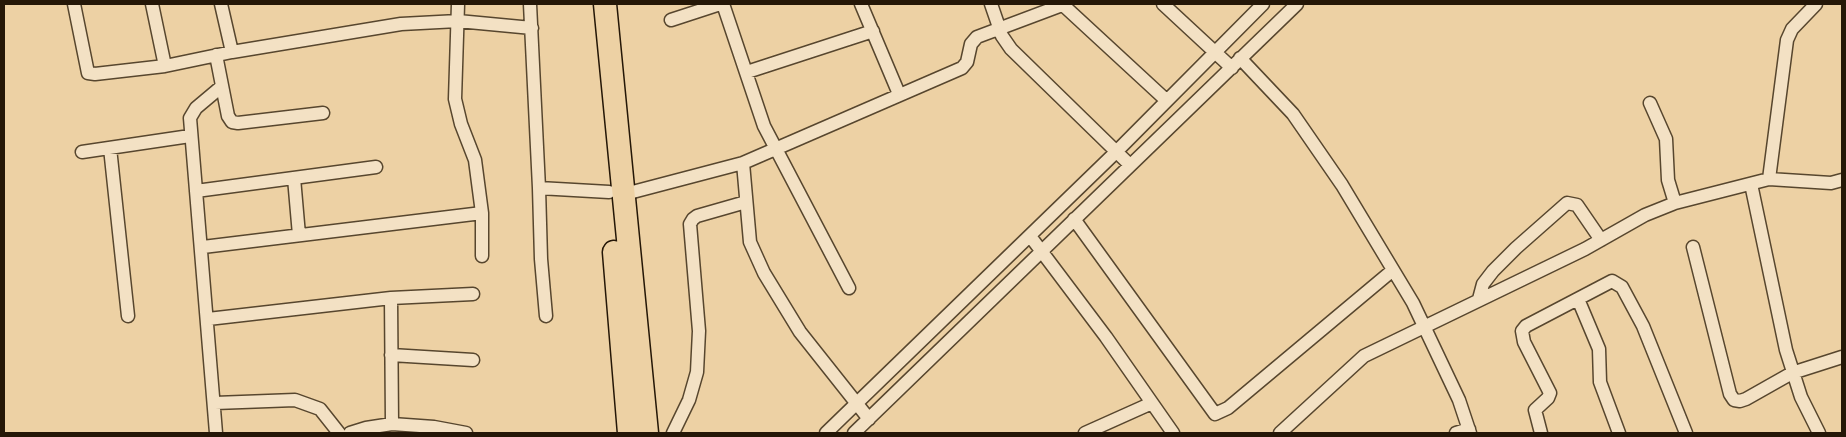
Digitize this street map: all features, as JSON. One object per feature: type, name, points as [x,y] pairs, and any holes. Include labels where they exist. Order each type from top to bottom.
[{"type":"highway","points":[[589,4],[617,193],[647,433]]},
{"type":"highway","points":[[605,4],[630,433]]},
{"type":"street","points":[[74,4],[88,73],[94,74],[165,66],[232,52],[400,24],[458,21],[532,28]]},
{"type":"street","points":[[152,4],[165,66]]},
{"type":"street","points":[[221,4],[232,52]]},
{"type":"street","points":[[458,4],[454,72],[455,99],[461,124],[475,160],[482,213],[482,256]]},
{"type":"street","points":[[530,4],[541,259],[546,316]]},
{"type":"street","points":[[671,20],[722,4],[762,119],[849,288]]},
{"type":"street","points":[[861,4],[899,94]]},
{"type":"street","points":[[991,4],[999,28],[1011,49],[1130,165]]},
{"type":"street","points":[[539,188],[617,193],[743,163],[962,68],[968,62],[971,44],[976,37],[1063,4],[1166,100]]},
{"type":"street","points":[[1163,4],[1214,52],[1236,63],[1293,114],[1342,185],[1424,326],[1459,400],[1465,432]]},
{"type":"street","points":[[826,433],[1116,152],[1263,4]]},
{"type":"street","points":[[854,433],[1297,4]]},
{"type":"street","points":[[1769,179],[1787,40],[1792,29],[1816,4]]},
{"type":"street","points":[[747,72],[873,31]]},
{"type":"street","points":[[216,56],[228,116],[232,122],[238,123],[323,113]]},
{"type":"street","points":[[216,433],[203,247],[190,136],[190,118],[196,108],[222,87]]},
{"type":"street","points":[[1650,103],[1666,139],[1668,180],[1675,203]]},
{"type":"street","points":[[82,152],[190,136]]},
{"type":"street","points":[[110,148],[128,316]]},
{"type":"street","points":[[743,163],[750,242],[764,273],[800,332],[869,419]]},
{"type":"street","points":[[196,191],[376,167]]},
{"type":"street","points":[[294,178],[300,236]]},
{"type":"street","points":[[1280,433],[1364,356],[1602,240],[1645,215],[1675,203],[1769,179],[1831,182],[1842,180]]},
{"type":"street","points":[[1751,184],[1792,373],[1819,433]]},
{"type":"street","points":[[673,433],[689,400],[697,372],[699,331],[690,224],[692,219],[698,216],[746,202]]},
{"type":"street","points":[[1479,299],[1483,284],[1493,271],[1567,203],[1577,205],[1602,240]]},
{"type":"street","points":[[203,247],[482,213]]},
{"type":"street","points":[[1074,219],[1215,414],[1228,408],[1393,270]]},
{"type":"street","points":[[1030,236],[1174,433]]},
{"type":"street","points":[[1693,247],[1730,394],[1734,400],[1746,399],[1792,373],[1842,357]]},
{"type":"street","points":[[1541,433],[1535,410],[1548,398],[1550,393],[1524,342],[1522,331],[1607,283],[1618,283],[1622,287],[1643,326],[1686,433]]},
{"type":"street","points":[[208,319],[391,298],[473,294]]},
{"type":"street","points":[[391,298],[392,424]]},
{"type":"street","points":[[1578,298],[1599,349],[1600,382],[1619,433]]},
{"type":"street","points":[[392,354],[472,360]]},
{"type":"street","points":[[215,403],[295,400],[320,409],[339,433]]},
{"type":"street","points":[[1085,433],[1152,403]]},
{"type":"street","points":[[350,433],[366,428],[392,424],[434,427],[466,433]]}]
